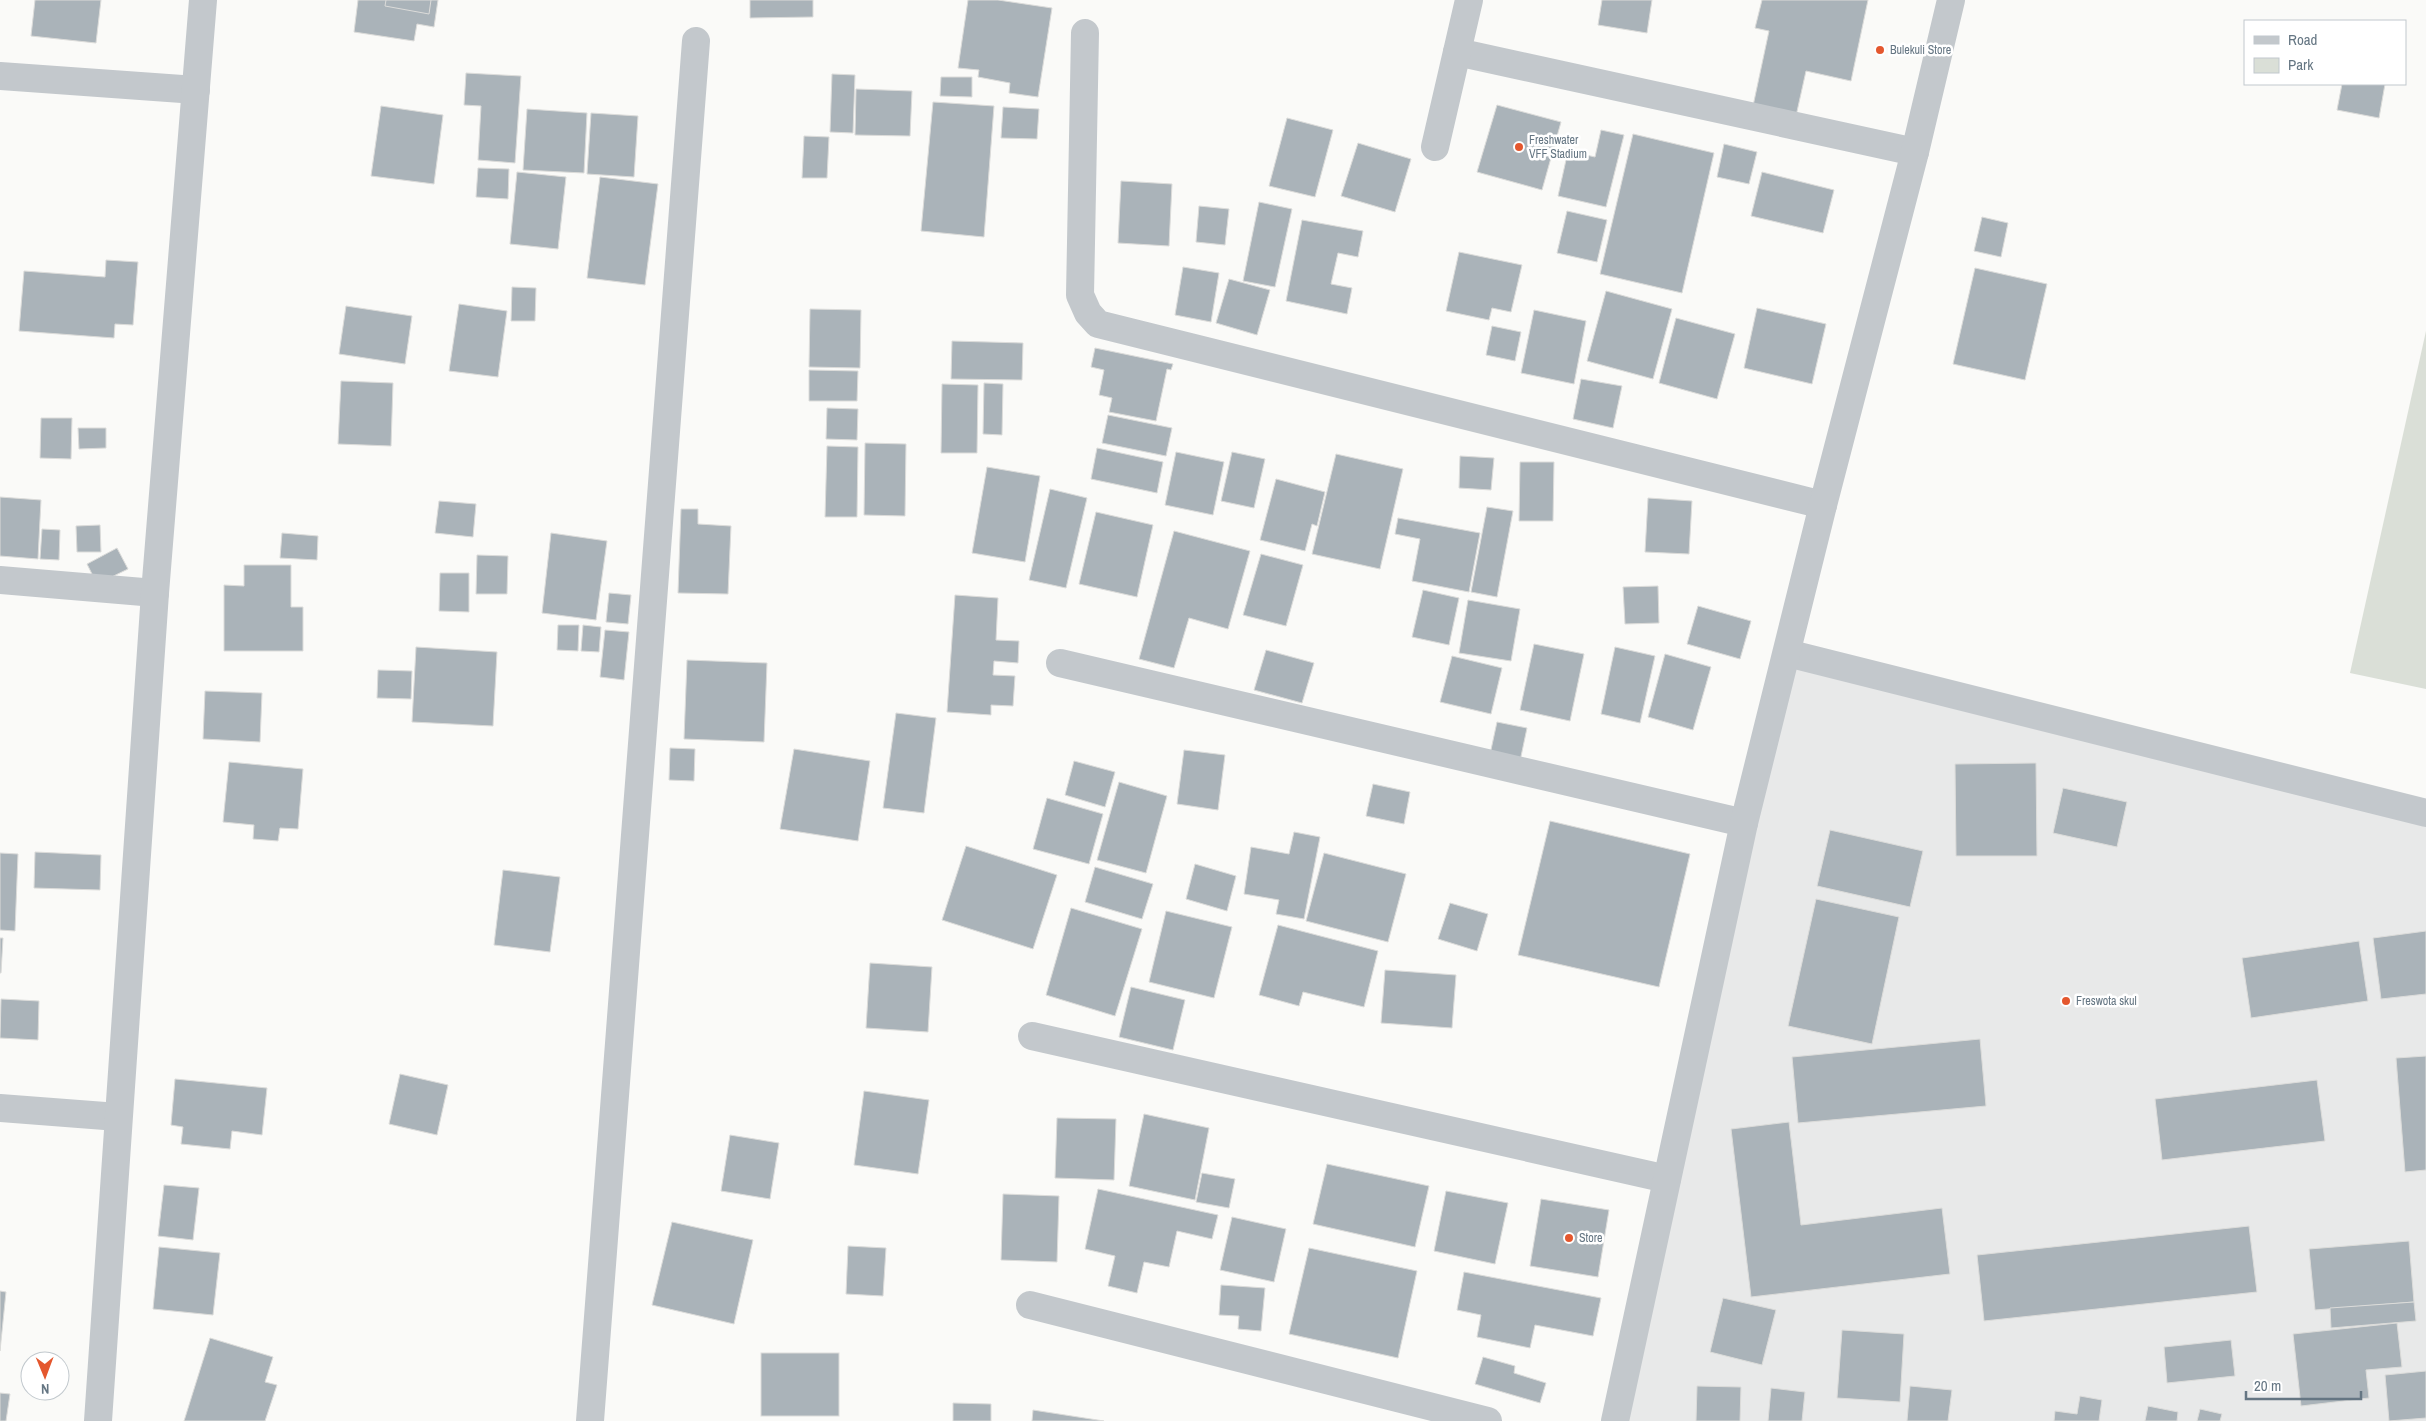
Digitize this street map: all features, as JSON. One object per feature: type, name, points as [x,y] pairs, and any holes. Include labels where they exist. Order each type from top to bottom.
[{"type":"street","points":[[98,1421],[155,593],[203,0]]},
{"type":"street","points":[[1435,147],[1469,0]]},
{"type":"street","points":[[1615,1421],[1744,823],[1823,505],[1915,152],[1951,0]]},
{"type":"street","points":[[1085,33],[1080,295],[1088,313],[1098,324],[1823,505]]},
{"type":"street","points":[[590,1421],[696,41]]},
{"type":"street","points":[[1457,52],[1915,152]]},
{"type":"street","points":[[0,76],[196,90]]},
{"type":"street","points":[[0,580],[155,593]]},
{"type":"street","points":[[1787,653],[2426,813]]},
{"type":"street","points":[[1060,663],[1744,823]]},
{"type":"street","points":[[1032,1036],[1667,1179]]},
{"type":"street","points":[[0,1108],[118,1117]]},
{"type":"street","points":[[1030,1306],[1488,1421]]},
{"type":"shaded area","name":"Freswota skul","points":[[1787,653],[2426,813],[2426,1421],[1615,1421]]},
{"type":"green space","points":[[2426,331],[2426,689],[2350,673]]},
{"type":"building","points":[[35,0],[101,0],[96,43],[31,36]]},
{"type":"building","points":[[358,0],[438,0],[434,27],[417,24],[414,41],[354,32]]},
{"type":"building","points":[[386,0],[431,0],[429,14],[385,6]]},
{"type":"building","points":[[750,0],[813,0],[813,17],[750,18]]},
{"type":"building","points":[[968,0],[998,0],[1052,8],[1038,97],[1009,93],[1010,83],[978,77],[979,70],[958,68]]},
{"type":"building","points":[[1602,0],[1652,0],[1647,33],[1598,25]]},
{"type":"building","points":[[1762,0],[1868,0],[1851,81],[1806,71],[1796,116],[1753,106],[1769,31],[1755,28]]},
{"type":"building","points":[[466,73],[521,76],[515,163],[478,160],[481,106],[464,105]]},
{"type":"building","points":[[832,74],[855,75],[853,133],[830,132]]},
{"type":"building","points":[[941,77],[972,77],[972,97],[940,96]]},
{"type":"building","points":[[2342,85],[2385,85],[2379,118],[2337,110]]},
{"type":"building","points":[[856,89],[912,91],[910,136],[855,135]]},
{"type":"building","points":[[933,102],[994,106],[984,237],[921,231]]},
{"type":"building","name":"Freshwater VFF Stadium","points":[[1497,105],[1561,122],[1542,190],[1477,172]]},
{"type":"building","points":[[381,106],[443,115],[434,184],[371,176]]},
{"type":"building","points":[[1003,107],[1039,109],[1037,139],[1001,138]]},
{"type":"building","points":[[527,109],[587,113],[584,173],[523,170]]},
{"type":"building","points":[[591,113],[638,116],[634,177],[587,174]]},
{"type":"building","points":[[1287,118],[1333,130],[1315,197],[1269,186]]},
{"type":"building","points":[[1601,130],[1624,135],[1606,207],[1558,196],[1568,151],[1595,157]]},
{"type":"building","points":[[1633,134],[1714,153],[1682,293],[1600,274]]},
{"type":"building","points":[[804,136],[829,137],[827,178],[802,178]]},
{"type":"building","points":[[1358,143],[1411,159],[1395,212],[1341,196]]},
{"type":"building","points":[[1724,144],[1757,152],[1749,184],[1717,177]]},
{"type":"building","points":[[478,168],[509,169],[508,199],[476,197]]},
{"type":"building","points":[[517,172],[566,177],[558,249],[510,244]]},
{"type":"building","points":[[1762,172],[1834,190],[1823,233],[1751,216]]},
{"type":"building","points":[[600,177],[658,184],[645,285],[587,278]]},
{"type":"building","points":[[1121,181],[1172,184],[1169,246],[1118,243]]},
{"type":"building","points":[[1259,202],[1292,209],[1275,287],[1243,281]]},
{"type":"building","points":[[1199,206],[1229,209],[1225,245],[1196,242]]},
{"type":"building","points":[[1567,211],[1607,220],[1597,262],[1557,253]]},
{"type":"building","points":[[1982,217],[2008,223],[2001,257],[1974,251]]},
{"type":"building","points":[[1302,220],[1363,231],[1358,257],[1338,253],[1331,284],[1352,288],[1347,314],[1286,301]]},
{"type":"building","points":[[1459,252],[1522,265],[1511,312],[1492,308],[1489,320],[1446,311]]},
{"type":"building","points":[[106,260],[138,262],[133,325],[115,324],[114,338],[19,331],[24,271],[105,277]]},
{"type":"building","points":[[1183,267],[1219,273],[1211,322],[1175,315]]},
{"type":"building","points":[[1975,268],[2047,284],[2025,380],[1953,364]]},
{"type":"building","points":[[1229,279],[1270,290],[1257,335],[1216,323]]},
{"type":"building","points":[[512,287],[536,288],[535,321],[511,321]]},
{"type":"building","points":[[1606,291],[1672,309],[1653,379],[1587,361]]},
{"type":"building","points":[[459,304],[507,311],[498,377],[449,371]]},
{"type":"building","points":[[346,306],[412,316],[405,364],[339,354]]},
{"type":"building","points":[[1757,308],[1826,324],[1812,384],[1744,368]]},
{"type":"building","points":[[810,309],[861,310],[860,368],[809,367]]},
{"type":"building","points":[[1534,310],[1586,321],[1574,384],[1521,373]]},
{"type":"building","points":[[1676,318],[1735,334],[1717,399],[1659,383]]},
{"type":"building","points":[[1492,326],[1521,332],[1515,361],[1486,355]]},
{"type":"building","points":[[952,341],[1023,343],[1022,380],[951,379]]},
{"type":"building","points":[[1095,348],[1173,364],[1171,370],[1167,369],[1156,421],[1109,412],[1112,398],[1099,395],[1104,370],[1091,367]]},
{"type":"building","points":[[809,370],[858,371],[857,401],[809,401]]},
{"type":"building","points":[[1581,379],[1622,386],[1613,428],[1573,419]]},
{"type":"building","points":[[341,381],[393,383],[391,446],[338,444]]},
{"type":"building","points":[[984,383],[1003,384],[1002,435],[983,434]]},
{"type":"building","points":[[942,384],[978,385],[977,453],[941,453]]},
{"type":"building","points":[[827,408],[858,409],[857,440],[826,439]]},
{"type":"building","points":[[1108,415],[1172,428],[1166,456],[1102,443]]},
{"type":"building","points":[[41,418],[72,418],[71,459],[40,458]]},
{"type":"building","points":[[78,428],[106,428],[106,448],[79,449]]},
{"type":"building","points":[[865,443],[906,444],[905,516],[864,515]]},
{"type":"building","points":[[827,446],[858,447],[857,517],[825,517]]},
{"type":"building","points":[[1097,448],[1163,462],[1157,493],[1091,479]]},
{"type":"building","points":[[1176,452],[1224,462],[1213,515],[1165,505]]},
{"type":"building","points":[[1232,452],[1265,459],[1254,508],[1221,501]]},
{"type":"building","points":[[1336,454],[1403,469],[1380,569],[1312,554]]},
{"type":"building","points":[[1460,456],[1494,458],[1491,490],[1459,488]]},
{"type":"building","points":[[1520,462],[1554,462],[1553,521],[1519,521]]},
{"type":"building","points":[[987,467],[1040,476],[1025,562],[972,553]]},
{"type":"building","points":[[1276,479],[1325,492],[1317,526],[1312,524],[1305,551],[1260,540]]},
{"type":"building","points":[[1050,489],[1087,498],[1066,588],[1029,580]]},
{"type":"building","points":[[0,497],[41,500],[38,559],[0,556]]},
{"type":"building","points":[[1648,498],[1692,501],[1689,554],[1645,552]]},
{"type":"building","points":[[439,501],[476,504],[473,537],[435,533]]},
{"type":"building","points":[[1487,507],[1513,511],[1497,597],[1471,592]]},
{"type":"building","points":[[681,509],[698,509],[698,524],[731,526],[728,594],[678,593]]},
{"type":"building","points":[[1096,512],[1153,525],[1137,597],[1079,584]]},
{"type":"building","points":[[1398,518],[1480,533],[1469,592],[1412,581],[1420,539],[1395,534]]},
{"type":"building","points":[[100,525],[101,552],[77,552],[76,526]]},
{"type":"building","points":[[42,529],[60,530],[59,560],[40,559]]},
{"type":"building","points":[[1174,531],[1250,551],[1228,629],[1189,618],[1174,668],[1139,659]]},
{"type":"building","points":[[282,533],[318,536],[317,560],[280,558]]},
{"type":"building","points":[[551,533],[607,541],[596,620],[542,613]]},
{"type":"building","points":[[117,548],[128,569],[97,584],[87,564]]},
{"type":"building","points":[[1261,554],[1303,565],[1286,626],[1243,615]]},
{"type":"building","points":[[477,555],[508,556],[507,594],[476,594]]},
{"type":"building","points":[[244,565],[291,565],[291,607],[303,607],[303,651],[224,651],[224,585],[244,586]]},
{"type":"building","points":[[440,573],[469,573],[469,612],[439,611]]},
{"type":"building","points":[[1658,586],[1659,623],[1625,624],[1623,587]]},
{"type":"building","points":[[1423,590],[1459,598],[1449,645],[1412,637]]},
{"type":"building","points":[[609,593],[631,595],[628,624],[606,622]]},
{"type":"building","points":[[955,595],[998,598],[996,640],[1019,641],[1018,663],[994,661],[993,675],[1015,676],[1013,706],[991,705],[991,715],[947,712]]},
{"type":"building","points":[[1468,600],[1520,609],[1511,661],[1459,653]]},
{"type":"building","points":[[1698,606],[1751,621],[1740,659],[1687,644]]},
{"type":"building","points":[[558,625],[579,625],[578,651],[557,650]]},
{"type":"building","points":[[583,625],[601,627],[599,652],[581,651]]},
{"type":"building","points":[[605,630],[629,632],[624,680],[600,677]]},
{"type":"building","points":[[1534,644],[1584,654],[1570,721],[1520,710]]},
{"type":"building","points":[[416,647],[497,652],[493,726],[412,722]]},
{"type":"building","points":[[1615,647],[1655,656],[1640,723],[1601,714]]},
{"type":"building","points":[[1266,650],[1314,663],[1302,703],[1254,690]]},
{"type":"building","points":[[1665,654],[1711,667],[1693,730],[1648,717]]},
{"type":"building","points":[[1452,656],[1502,668],[1491,714],[1440,702]]},
{"type":"building","points":[[687,660],[767,663],[764,742],[684,739]]},
{"type":"building","points":[[378,670],[412,671],[411,699],[377,698]]},
{"type":"building","points":[[205,691],[262,693],[260,742],[203,739]]},
{"type":"building","points":[[896,713],[936,718],[924,813],[883,808]]},
{"type":"building","points":[[1497,722],[1527,728],[1519,766],[1489,759]]},
{"type":"building","points":[[670,748],[695,749],[694,781],[669,780]]},
{"type":"building","points":[[794,749],[870,761],[858,841],[780,829]]},
{"type":"building","points":[[1184,750],[1225,755],[1218,810],[1177,804]]},
{"type":"building","points":[[1074,761],[1115,772],[1105,807],[1065,795]]},
{"type":"building","points":[[229,762],[303,769],[298,829],[280,828],[278,841],[253,839],[254,825],[223,822]]},
{"type":"building","points":[[2036,763],[2037,856],[1956,856],[1955,764]]},
{"type":"building","points":[[1119,782],[1167,796],[1146,873],[1097,860]]},
{"type":"building","points":[[1373,784],[1410,792],[1404,824],[1366,816]]},
{"type":"building","points":[[2063,788],[2127,802],[2117,847],[2053,833]]},
{"type":"building","points":[[1047,798],[1103,814],[1089,864],[1033,849]]},
{"type":"building","points":[[1550,821],[1690,854],[1659,987],[1518,955]]},
{"type":"building","points":[[1830,830],[1923,851],[1910,907],[1817,886]]},
{"type":"building","points":[[1294,832],[1320,837],[1304,919],[1276,914],[1279,900],[1244,894],[1251,847],[1289,854]]},
{"type":"building","points":[[966,846],[1057,875],[1033,949],[942,920]]},
{"type":"building","points":[[35,852],[101,855],[100,890],[34,888]]},
{"type":"building","points":[[0,853],[18,854],[15,931],[0,930]]},
{"type":"building","points":[[1324,853],[1406,874],[1388,942],[1306,921]]},
{"type":"building","points":[[1195,864],[1236,876],[1227,911],[1186,899]]},
{"type":"building","points":[[1095,867],[1153,884],[1142,919],[1085,902]]},
{"type":"building","points":[[503,870],[560,877],[550,952],[494,945]]},
{"type":"building","points":[[1816,899],[1899,917],[1872,1044],[1788,1026]]},
{"type":"building","points":[[1450,903],[1488,914],[1477,951],[1438,939]]},
{"type":"building","points":[[1071,908],[1142,929],[1115,1016],[1046,995]]},
{"type":"building","points":[[1166,911],[1232,927],[1214,998],[1149,982]]},
{"type":"building","points":[[1278,925],[1378,951],[1364,1007],[1303,992],[1299,1006],[1259,995]]},
{"type":"building","points":[[2426,931],[2426,994],[2381,999],[2373,938]]},
{"type":"building","points":[[0,938],[3,938],[1,973],[0,973]]},
{"type":"building","points":[[2359,941],[2368,1001],[2251,1018],[2242,958]]},
{"type":"building","points":[[870,963],[932,967],[928,1032],[866,1028]]},
{"type":"building","points":[[1385,970],[1456,975],[1452,1028],[1381,1023]]},
{"type":"building","points":[[1131,987],[1185,1000],[1173,1050],[1119,1037]]},
{"type":"building","points":[[1,999],[39,1001],[38,1040],[0,1038]]},
{"type":"building","points":[[1980,1039],[1986,1106],[1798,1123],[1792,1057]]},
{"type":"building","points":[[2426,1056],[2426,1170],[2405,1172],[2396,1058]]},
{"type":"building","points":[[400,1074],[448,1085],[437,1135],[389,1124]]},
{"type":"building","points":[[175,1079],[267,1088],[262,1135],[232,1131],[230,1149],[181,1144],[183,1127],[171,1125]]},
{"type":"building","points":[[2317,1080],[2325,1141],[2162,1160],[2155,1099]]},
{"type":"building","points":[[864,1091],[929,1100],[918,1174],[854,1165]]},
{"type":"building","points":[[1144,1114],[1209,1128],[1195,1200],[1129,1186]]},
{"type":"building","points":[[1057,1118],[1116,1119],[1114,1180],[1055,1178]]},
{"type":"building","points":[[1789,1122],[1801,1225],[1942,1208],[1950,1274],[1751,1297],[1731,1129]]},
{"type":"building","points":[[730,1135],[779,1143],[770,1199],[721,1191]]},
{"type":"building","points":[[1327,1164],[1429,1186],[1415,1247],[1313,1224]]},
{"type":"building","points":[[1202,1173],[1235,1179],[1229,1208],[1196,1202]]},
{"type":"building","points":[[164,1185],[199,1188],[193,1240],[158,1236]]},
{"type":"building","points":[[1098,1189],[1218,1215],[1212,1239],[1177,1231],[1169,1267],[1144,1262],[1137,1293],[1108,1286],[1115,1256],[1085,1249]]},
{"type":"building","points":[[1446,1191],[1508,1203],[1495,1264],[1434,1251]]},
{"type":"building","points":[[1003,1194],[1059,1196],[1057,1262],[1001,1260]]},
{"type":"building","name":"Store","points":[[1541,1199],[1609,1210],[1598,1277],[1530,1266]]},
{"type":"building","points":[[1232,1217],[1286,1229],[1274,1282],[1220,1270]]},
{"type":"building","points":[[672,1222],[753,1240],[734,1324],[652,1305]]},
{"type":"building","points":[[2249,1226],[2257,1292],[1984,1321],[1977,1255]]},
{"type":"building","points":[[2409,1241],[2414,1302],[2315,1310],[2309,1249]]},
{"type":"building","points":[[848,1246],[886,1248],[883,1296],[846,1294]]},
{"type":"building","points":[[159,1247],[220,1253],[213,1315],[153,1309]]},
{"type":"building","points":[[1309,1248],[1417,1271],[1398,1358],[1289,1334]]},
{"type":"building","points":[[1464,1272],[1601,1298],[1593,1336],[1535,1325],[1530,1348],[1477,1337],[1481,1315],[1457,1310]]},
{"type":"building","points":[[1221,1285],[1265,1288],[1261,1331],[1238,1329],[1239,1316],[1219,1315]]},
{"type":"building","points":[[0,1291],[6,1292],[0,1351]]},
{"type":"building","points":[[1723,1298],[1776,1310],[1762,1365],[1710,1352]]},
{"type":"building","points":[[2414,1302],[2416,1321],[2331,1328],[2330,1308]]},
{"type":"building","points":[[2397,1323],[2402,1367],[2366,1370],[2369,1398],[2301,1406],[2293,1334]]},
{"type":"building","points":[[1842,1330],[1904,1334],[1900,1402],[1837,1398]]},
{"type":"building","points":[[210,1338],[273,1357],[265,1382],[277,1385],[265,1421],[184,1421]]},
{"type":"building","points":[[2231,1340],[2235,1376],[2167,1383],[2164,1347]]},
{"type":"building","points":[[761,1353],[839,1353],[839,1416],[761,1416]]},
{"type":"building","points":[[1483,1357],[1515,1366],[1514,1373],[1546,1383],[1540,1403],[1475,1384]]},
{"type":"building","points":[[2426,1371],[2426,1418],[2389,1421],[2385,1375]]},
{"type":"building","points":[[1697,1386],[1741,1387],[1740,1421],[1696,1421]]},
{"type":"building","points":[[1910,1386],[1952,1390],[1948,1421],[1907,1421]]},
{"type":"building","points":[[1771,1388],[1805,1392],[1802,1421],[1768,1421]]},
{"type":"building","points":[[0,1393],[10,1394],[6,1421],[0,1421]]},
{"type":"building","points":[[2080,1396],[2102,1400],[2099,1421],[2054,1421],[2055,1411],[2077,1414]]},
{"type":"building","points":[[953,1403],[991,1404],[991,1421],[953,1421]]},
{"type":"building","points":[[2148,1406],[2178,1412],[2177,1421],[2145,1421]]},
{"type":"building","points":[[2200,1409],[2222,1414],[2220,1421],[2197,1421]]},
{"type":"building","points":[[1033,1410],[1104,1421],[1032,1421]]},
{"type":"place","name":"Bulekuli Store","points":[[1880,50]]},
{"type":"place","name":"Freshwater VFF Stadium","points":[[1519,147]]},
{"type":"place","name":"Freswota skul","points":[[2066,1001]]},
{"type":"place","name":"Store","points":[[1569,1238]]}]
